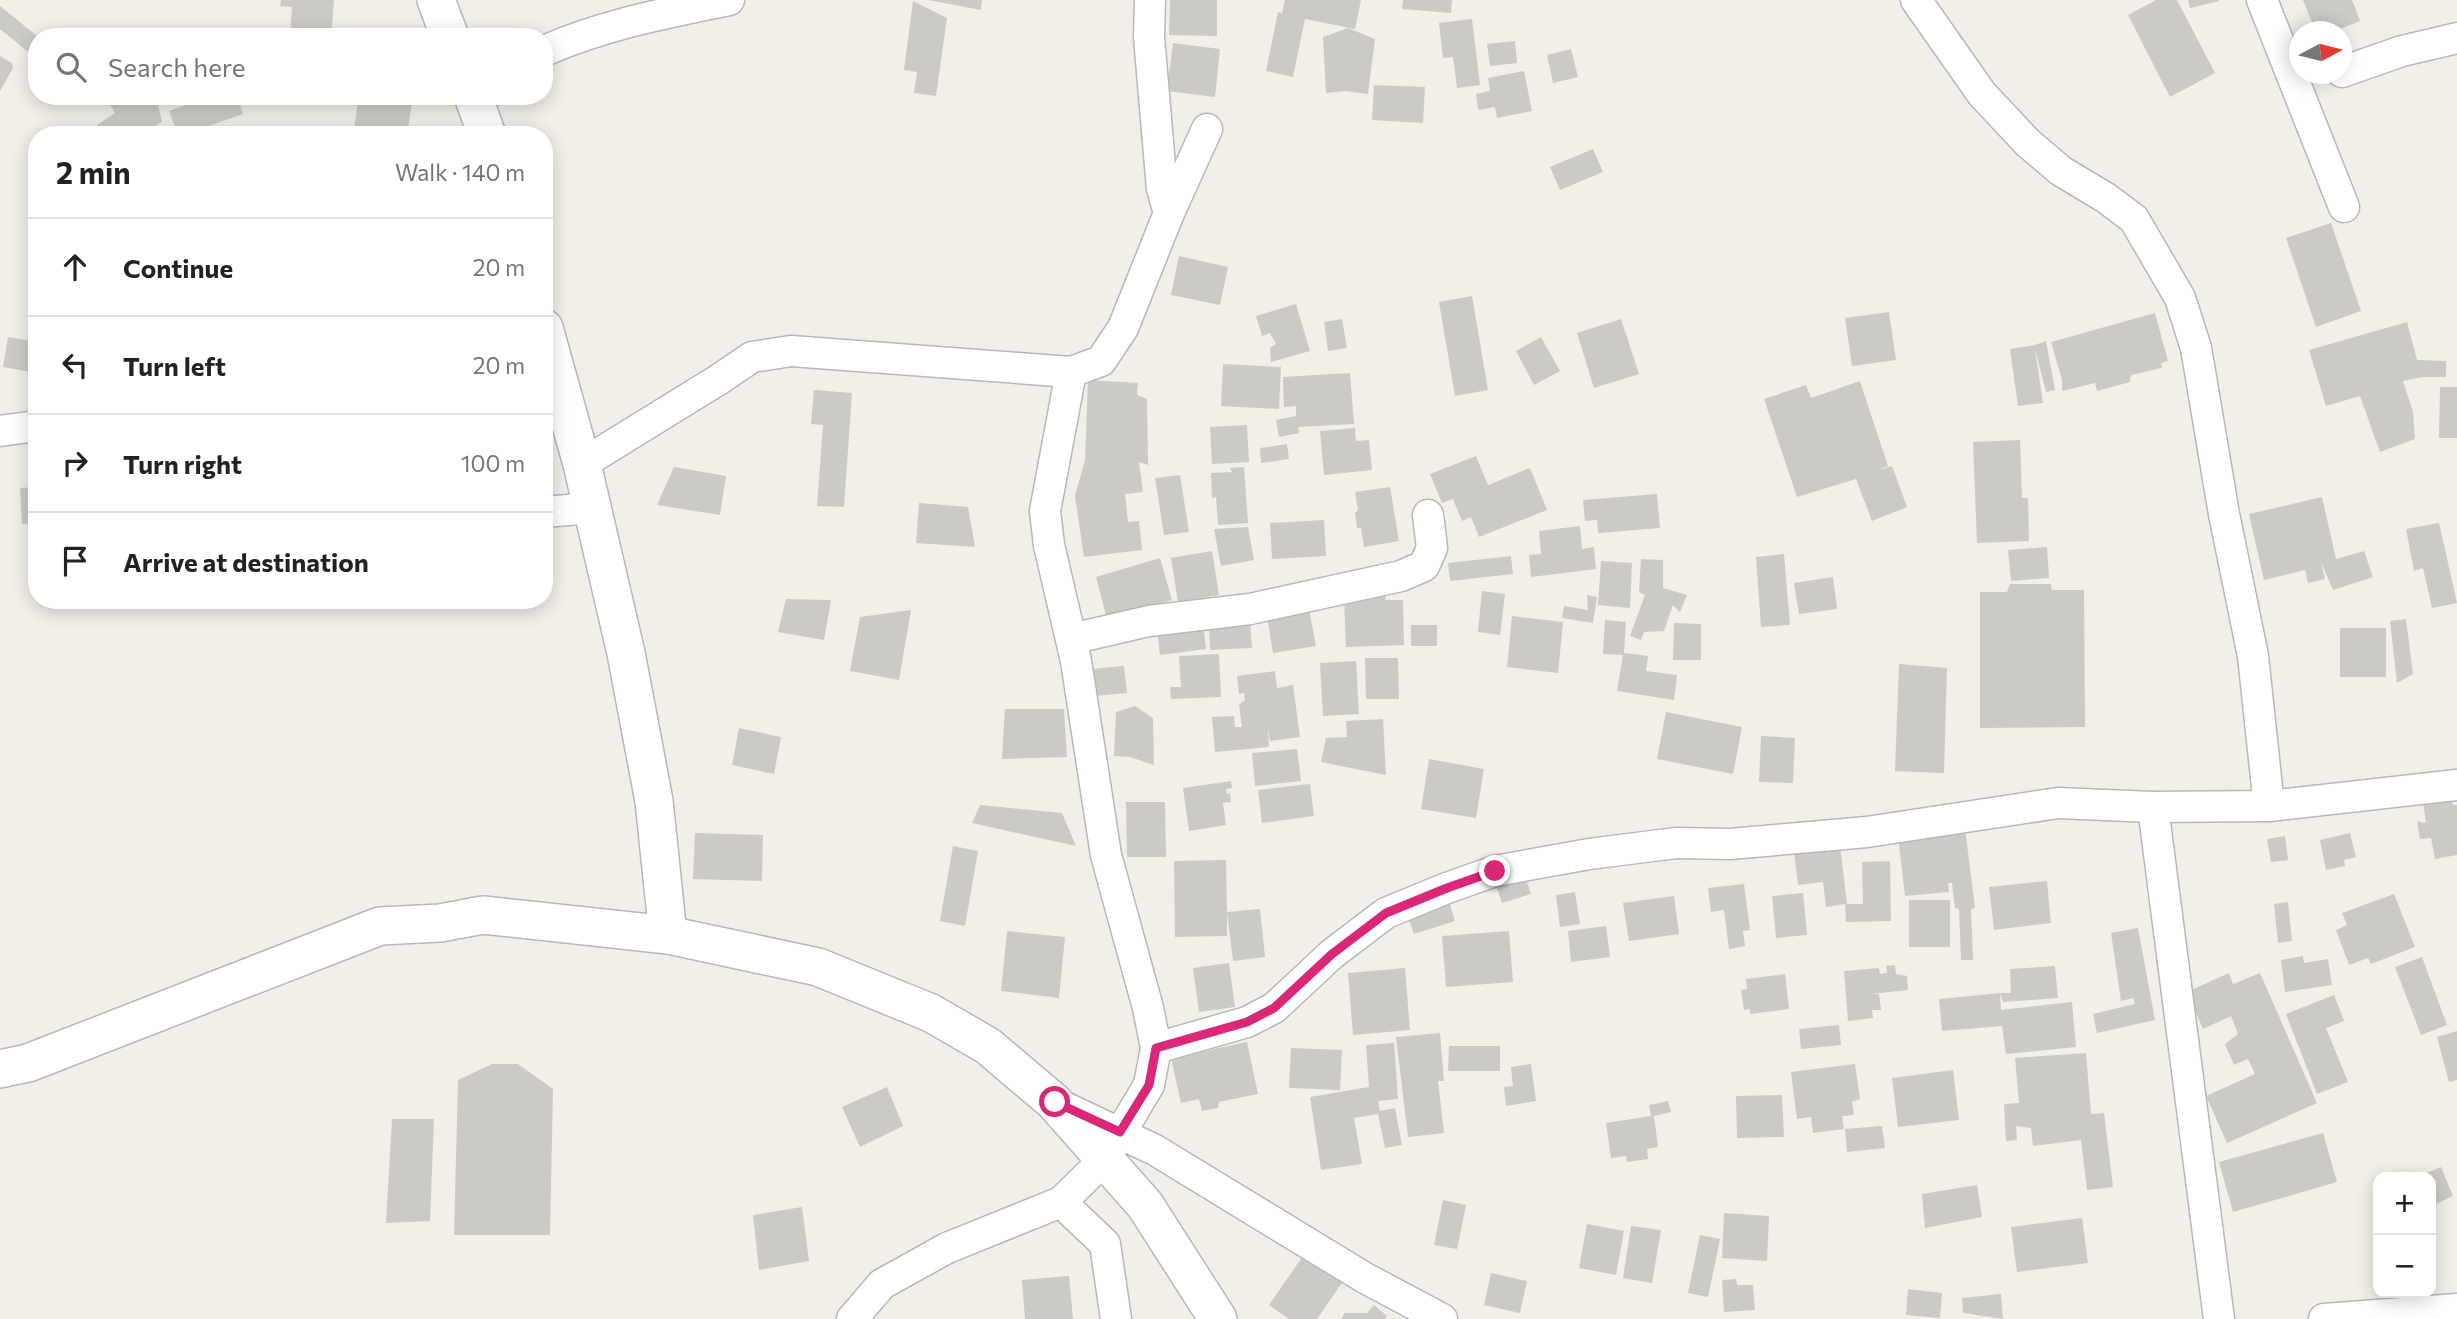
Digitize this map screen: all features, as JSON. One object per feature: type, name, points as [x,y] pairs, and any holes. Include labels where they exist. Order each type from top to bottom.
[{"type":"street","points":[[436,0],[447,28]]},
{"type":"street","points":[[553,47],[579,36],[628,22],[729,0]]},
{"type":"street","points":[[1150,0],[1149,37],[1162,189],[1169,213]]},
{"type":"street","points":[[1916,0],[1982,94],[2028,143],[2061,171],[2106,198],[2134,219],[2180,298],[2196,348],[2224,514],[2253,656],[2269,806]]},
{"type":"street","points":[[2262,0],[2344,207]]},
{"type":"street","points":[[2352,69],[2402,51],[2457,38]]},
{"type":"street","points":[[2297,88],[2308,84]]},
{"type":"street","points":[[476,105],[484,126]]},
{"type":"street","points":[[582,464],[752,357],[791,351],[1071,372],[1101,361],[1123,328],[1169,213],[1207,129]]},
{"type":"street","points":[[553,360],[582,464],[626,653],[654,801],[668,934]]},
{"type":"street","points":[[852,1319],[882,1284],[903,1272],[947,1248],[1061,1202],[1112,1146],[1149,1085],[1156,1048],[1148,1008],[1106,855],[1071,639],[1049,545],[1045,511],[1071,372]]},
{"type":"street","points":[[0,431],[28,427]]},
{"type":"street","points":[[553,511],[592,508]]},
{"type":"street","points":[[1071,639],[1149,621],[1250,609],[1401,576],[1424,566],[1432,548],[1428,515]]},
{"type":"street","points":[[1156,1048],[1247,1022],[1274,1008],[1332,954],[1386,913],[1495,871],[1588,853],[1676,843],[1730,844],[1867,832],[2058,803],[2153,807],[2269,806],[2457,785]]},
{"type":"street","points":[[2153,807],[2219,1319]]},
{"type":"street","points":[[0,1069],[28,1063],[380,926],[440,923],[483,915],[668,934],[818,967],[931,1013],[988,1046],[1112,1146],[1144,1205],[1218,1319]]},
{"type":"street","points":[[1112,1146],[1155,1150],[1365,1278],[1441,1319]]},
{"type":"street","points":[[1061,1202],[1105,1244],[1116,1319]]},
{"type":"street","points":[[2324,1319],[2457,1309]]},
{"type":"building","points":[[281,0],[334,0],[332,28],[291,28],[292,7],[280,6]]},
{"type":"building","points":[[928,0],[982,0],[981,10]]},
{"type":"building","points":[[1170,0],[1217,0],[1217,36],[1169,35]]},
{"type":"building","points":[[1285,0],[1361,0],[1355,29],[1305,19],[1293,77],[1266,71],[1278,12],[1282,13]]},
{"type":"building","points":[[1403,0],[1452,0],[1451,13],[1402,9]]},
{"type":"building","points":[[2156,0],[2177,0],[2215,73],[2170,97],[2128,15]]},
{"type":"building","points":[[2188,0],[2219,0],[2219,1],[2190,8]]},
{"type":"building","points":[[2303,0],[2352,0],[2360,21],[2352,24],[2352,21],[2312,21]]},
{"type":"building","points":[[913,1],[947,18],[936,96],[914,93],[917,72],[904,70]]},
{"type":"building","points":[[0,6],[28,29],[28,52],[0,29]]},
{"type":"building","points":[[1472,19],[1480,85],[1457,88],[1453,57],[1443,58],[1439,23]]},
{"type":"building","points":[[1348,28],[1375,39],[1368,94],[1345,91],[1326,93],[1323,37]]},
{"type":"building","points":[[1515,41],[1517,63],[1490,66],[1487,44]]},
{"type":"building","points":[[1173,43],[1220,49],[1215,97],[1167,91]]},
{"type":"building","points":[[1571,49],[1578,77],[1553,83],[1547,55]]},
{"type":"building","points":[[0,56],[12,63],[13,68],[0,91]]},
{"type":"building","points":[[1524,71],[1532,111],[1497,118],[1495,107],[1478,110],[1476,94],[1490,91],[1488,78]]},
{"type":"building","points":[[1374,85],[1425,87],[1423,123],[1372,120]]},
{"type":"building","points":[[110,105],[158,105],[162,122],[155,126],[98,126],[115,113]]},
{"type":"building","points":[[186,105],[240,105],[243,114],[209,126],[175,126],[169,111]]},
{"type":"building","points":[[358,105],[412,105],[408,126],[354,126]]},
{"type":"building","points":[[1593,149],[1603,172],[1560,190],[1550,167]]},
{"type":"building","points":[[2331,223],[2361,311],[2316,327],[2286,238]]},
{"type":"building","points":[[1179,256],[1228,267],[1220,305],[1171,295]]},
{"type":"building","points":[[1472,296],[1488,390],[1455,396],[1439,302]]},
{"type":"building","points":[[1296,304],[1310,351],[1271,362],[1270,348],[1276,344],[1270,333],[1262,336],[1256,316]]},
{"type":"building","points":[[1889,312],[1896,360],[1852,366],[1845,318]]},
{"type":"building","points":[[2155,313],[2168,361],[2161,363],[2162,368],[2131,375],[2130,382],[2097,391],[2095,383],[2062,391],[2062,380],[2051,342]]},
{"type":"building","points":[[1342,319],[1347,348],[1328,351],[1324,322]]},
{"type":"building","points":[[1621,319],[1639,374],[1594,388],[1577,333]]},
{"type":"building","points":[[2407,322],[2417,360],[2446,361],[2446,377],[2422,377],[2403,381],[2413,412],[2415,439],[2380,452],[2360,396],[2326,406],[2309,350]]},
{"type":"building","points":[[8,337],[28,340],[28,371],[3,367]]},
{"type":"building","points":[[1541,337],[1560,371],[1534,385],[1516,351]]},
{"type":"building","points":[[2046,341],[2055,390],[2046,392],[2035,349],[2043,403],[2018,406],[2010,349]]},
{"type":"building","points":[[1223,364],[1281,367],[1279,409],[1221,406]]},
{"type":"building","points":[[1350,373],[1354,424],[1298,427],[1299,433],[1279,437],[1276,420],[1296,416],[1296,406],[1284,407],[1283,377]]},
{"type":"building","points":[[1088,380],[1138,383],[1137,395],[1147,399],[1148,465],[1139,462],[1143,492],[1125,494],[1128,522],[1139,521],[1142,550],[1084,557],[1075,496],[1085,460]]},
{"type":"building","points":[[1860,381],[1888,466],[1878,470],[1892,466],[1907,507],[1872,521],[1856,479],[1797,497],[1764,399],[1806,385],[1811,398]]},
{"type":"building","points":[[2440,387],[2457,387],[2457,438],[2439,438]]},
{"type":"building","points":[[814,390],[852,393],[844,507],[817,506],[823,425],[811,424]]},
{"type":"building","points":[[1247,425],[1249,462],[1212,464],[1210,427]]},
{"type":"building","points":[[1355,428],[1356,441],[1369,440],[1372,470],[1324,475],[1320,431]]},
{"type":"building","points":[[2020,440],[2022,498],[2028,498],[2029,541],[1977,543],[1973,442]]},
{"type":"building","points":[[1287,444],[1289,459],[1261,463],[1260,448]]},
{"type":"building","points":[[1476,456],[1488,485],[1530,468],[1547,510],[1479,537],[1471,517],[1462,521],[1453,499],[1442,503],[1430,474]]},
{"type":"building","points":[[674,467],[726,476],[720,515],[657,505]]},
{"type":"building","points":[[1244,467],[1248,523],[1218,525],[1216,497],[1212,498],[1211,473],[1232,472],[1230,468]]},
{"type":"building","points":[[1180,475],[1189,532],[1164,535],[1155,478]]},
{"type":"building","points":[[1390,487],[1399,541],[1364,547],[1361,528],[1357,528],[1355,492]]},
{"type":"building","points":[[20,488],[28,488],[28,524],[22,524]]},
{"type":"building","points":[[1657,494],[1660,528],[1598,533],[1597,520],[1585,521],[1583,500]]},
{"type":"building","points":[[2322,497],[2336,559],[2364,551],[2373,577],[2333,590],[2321,562],[2325,579],[2308,583],[2305,570],[2264,580],[2249,514]]},
{"type":"building","points":[[919,503],[968,507],[975,547],[916,543]]},
{"type":"building","points":[[1324,520],[1326,556],[1272,559],[1270,523]]},
{"type":"building","points":[[2439,523],[2457,603],[2432,608],[2423,568],[2414,571],[2406,529]]},
{"type":"building","points":[[1580,526],[1582,549],[1594,547],[1596,569],[1531,577],[1529,555],[1541,554],[1539,531]]},
{"type":"building","points":[[1248,527],[1254,560],[1221,566],[1214,529]]},
{"type":"building","points":[[2047,547],[2049,578],[2011,581],[2008,550]]},
{"type":"building","points":[[1212,551],[1219,595],[1178,602],[1171,558]]},
{"type":"building","points":[[1784,554],[1790,625],[1761,627],[1756,557]]},
{"type":"building","points":[[1511,556],[1513,574],[1450,581],[1448,563]]},
{"type":"building","points":[[1160,558],[1172,600],[1107,619],[1096,577]]},
{"type":"building","points":[[1641,559],[1663,560],[1663,588],[1687,595],[1680,612],[1673,605],[1664,631],[1644,632],[1641,640],[1630,636],[1645,595],[1639,592]]},
{"type":"building","points":[[1601,561],[1632,563],[1630,608],[1598,605]]},
{"type":"building","points":[[1833,577],[1837,609],[1799,614],[1794,583]]},
{"type":"building","points":[[2010,584],[2051,584],[2052,590],[2084,590],[2085,727],[1980,728],[1980,592],[2007,592]]},
{"type":"building","points":[[1482,591],[1505,594],[1500,635],[1478,632]]},
{"type":"building","points":[[1386,592],[1385,600],[1403,600],[1404,645],[1346,647],[1344,598]]},
{"type":"building","points":[[1587,595],[1597,597],[1593,623],[1562,618],[1564,606],[1588,610]]},
{"type":"building","points":[[786,599],[831,600],[824,640],[778,632]]},
{"type":"building","points":[[1309,609],[1316,646],[1273,653],[1267,616]]},
{"type":"building","points":[[911,610],[899,680],[850,671],[860,617]]},
{"type":"building","points":[[1512,616],[1563,622],[1558,673],[1507,667]]},
{"type":"building","points":[[2406,619],[2413,674],[2397,683],[2390,621]]},
{"type":"building","points":[[1605,620],[1626,622],[1624,653],[1648,656],[1646,671],[1677,675],[1674,700],[1617,691],[1623,655],[1603,654]]},
{"type":"building","points":[[1250,621],[1252,648],[1210,650],[1209,623]]},
{"type":"building","points":[[1674,623],[1701,624],[1701,660],[1673,660]]},
{"type":"building","points":[[1203,624],[1206,649],[1160,655],[1157,630]]},
{"type":"building","points":[[1411,625],[1437,625],[1437,646],[1411,646]]},
{"type":"building","points":[[2340,628],[2386,628],[2386,677],[2340,677]]},
{"type":"building","points":[[1219,654],[1221,697],[1171,699],[1170,687],[1181,687],[1179,656]]},
{"type":"building","points":[[1365,658],[1398,658],[1399,699],[1366,699]]},
{"type":"building","points":[[1356,661],[1359,714],[1323,716],[1320,663]]},
{"type":"building","points":[[1899,664],[1947,668],[1944,773],[1895,771]]},
{"type":"building","points":[[1124,666],[1127,693],[1094,696],[1092,669]]},
{"type":"building","points":[[1275,671],[1277,688],[1293,685],[1300,737],[1270,741],[1268,728],[1269,747],[1215,752],[1212,717],[1234,716],[1235,727],[1242,727],[1239,705],[1245,700],[1244,693],[1239,694],[1237,676]]},
{"type":"building","points":[[1135,706],[1153,718],[1154,765],[1130,757],[1114,756],[1116,712]]},
{"type":"building","points":[[1005,709],[1064,709],[1067,757],[1002,759]]},
{"type":"building","points":[[1666,712],[1742,727],[1733,774],[1657,759]]},
{"type":"building","points":[[1383,719],[1386,775],[1321,762],[1326,738],[1347,737],[1346,721]]},
{"type":"building","points":[[739,728],[781,737],[774,774],[732,765]]},
{"type":"building","points":[[1761,736],[1795,738],[1793,783],[1759,782]]},
{"type":"building","points":[[1297,749],[1301,781],[1255,786],[1252,753]]},
{"type":"building","points":[[1429,759],[1484,769],[1476,818],[1421,809]]},
{"type":"building","points":[[1231,781],[1232,788],[1226,789],[1227,794],[1230,793],[1231,802],[1223,803],[1226,825],[1189,831],[1183,788]]},
{"type":"building","points":[[1310,784],[1314,816],[1262,823],[1258,790]]},
{"type":"building","points":[[2451,796],[2453,805],[2457,805],[2457,855],[2435,859],[2431,838],[2420,839],[2417,821],[2426,823],[2423,801]]},
{"type":"building","points":[[1126,802],[1165,802],[1166,857],[1127,857]]},
{"type":"building","points":[[980,805],[1062,813],[1076,846],[972,823]]},
{"type":"building","points":[[1965,828],[1975,908],[1971,909],[1973,960],[1961,960],[1959,909],[1955,908],[1952,883],[1948,883],[1949,892],[1905,896],[1898,836]]},
{"type":"building","points":[[695,833],[763,835],[762,881],[693,879]]},
{"type":"building","points":[[2350,833],[2356,857],[2344,860],[2345,866],[2326,870],[2320,840]]},
{"type":"building","points":[[2285,836],[2288,860],[2271,862],[2267,839]]},
{"type":"building","points":[[1840,845],[1847,904],[1863,904],[1862,862],[1890,861],[1891,921],[1846,922],[1845,904],[1826,907],[1823,882],[1798,885],[1794,851]]},
{"type":"building","points":[[953,846],[978,851],[965,926],[940,921]]},
{"type":"building","points":[[1226,860],[1227,936],[1175,937],[1174,861]]},
{"type":"building","points":[[1525,876],[1531,894],[1502,903],[1496,885]]},
{"type":"building","points":[[2047,881],[2051,923],[1994,930],[1989,887]]},
{"type":"building","points":[[1744,884],[1750,930],[1743,931],[1745,946],[1729,949],[1724,910],[1711,912],[1708,888]]},
{"type":"building","points":[[1575,892],[1580,924],[1560,927],[1556,895]]},
{"type":"building","points":[[1803,893],[1807,935],[1776,938],[1772,896]]},
{"type":"building","points":[[2394,894],[2415,947],[2371,964],[2368,958],[2349,965],[2336,930],[2347,925],[2342,913]]},
{"type":"building","points":[[1674,896],[1679,934],[1629,941],[1623,903]]},
{"type":"building","points":[[1909,900],[1950,900],[1950,947],[1909,947]]},
{"type":"building","points":[[1449,901],[1455,921],[1414,934],[1407,914]]},
{"type":"building","points":[[2288,902],[2292,941],[2278,943],[2274,904]]},
{"type":"building","points":[[1260,909],[1265,957],[1233,961],[1227,912]]},
{"type":"building","points":[[1606,926],[1610,957],[1571,962],[1568,931]]},
{"type":"building","points":[[2138,928],[2155,1020],[2097,1033],[2093,1014],[2135,1004],[2133,998],[2121,1001],[2111,933]]},
{"type":"building","points":[[1007,931],[1065,937],[1059,998],[1001,991]]},
{"type":"building","points":[[1509,931],[1513,982],[1446,987],[1442,936]]},
{"type":"building","points":[[2303,956],[2304,963],[2328,959],[2332,985],[2285,992],[2281,960]]},
{"type":"building","points":[[2422,957],[2447,1025],[2421,1035],[2395,967]]},
{"type":"building","points":[[1229,963],[1235,1007],[1199,1012],[1193,968]]},
{"type":"building","points":[[1895,965],[1896,974],[1907,976],[1908,990],[1871,994],[1879,994],[1881,1010],[1872,1010],[1873,1018],[1848,1021],[1844,971],[1879,968],[1880,974],[1887,973],[1886,966]]},
{"type":"building","points":[[2055,966],[2058,998],[2003,1002],[2000,993],[2011,993],[2010,969]]},
{"type":"building","points":[[1405,968],[1410,1030],[1353,1035],[1348,973]]},
{"type":"building","points":[[2229,973],[2233,984],[2260,973],[2317,1103],[2227,1143],[2206,1096],[2255,1074],[2248,1059],[2234,1065],[2225,1044],[2238,1034],[2231,1016],[2203,1029],[2187,992]]},
{"type":"building","points":[[1785,974],[1789,1009],[1750,1014],[1750,1009],[1744,1010],[1741,990],[1747,989],[1746,979]]},
{"type":"building","points":[[2000,993],[2001,1010],[2072,1002],[2076,1047],[2006,1054],[2002,1026],[1942,1031],[1939,999]]},
{"type":"building","points":[[2334,995],[2344,1021],[2326,1028],[2348,1082],[2317,1094],[2286,1014]]},
{"type":"building","points":[[1839,1025],[1841,1045],[1801,1049],[1799,1029]]},
{"type":"building","points":[[2457,1031],[2457,1080],[2449,1082],[2437,1037]]},
{"type":"building","points":[[1440,1033],[1444,1081],[1438,1081],[1444,1133],[1408,1137],[1396,1037]]},
{"type":"building","points":[[1247,1042],[1258,1094],[1219,1102],[1218,1108],[1202,1111],[1199,1099],[1181,1103],[1171,1058]]},
{"type":"building","points":[[1394,1043],[1398,1099],[1378,1101],[1380,1111],[1395,1108],[1402,1145],[1385,1148],[1378,1114],[1354,1118],[1362,1164],[1321,1170],[1310,1097],[1369,1087],[1366,1045]]},
{"type":"building","points":[[1449,1046],[1500,1046],[1500,1071],[1448,1071]]},
{"type":"building","points":[[1291,1048],[1342,1050],[1340,1090],[1289,1088]]},
{"type":"building","points":[[2086,1053],[2091,1114],[2104,1113],[2113,1187],[2087,1190],[2081,1140],[2033,1146],[2031,1128],[2016,1126],[2017,1140],[2006,1141],[2004,1104],[2019,1103],[2015,1058]]},
{"type":"building","points":[[492,1064],[518,1064],[553,1089],[550,1235],[454,1235],[458,1080]]},
{"type":"building","points":[[1531,1064],[1536,1101],[1506,1106],[1504,1087],[1513,1086],[1511,1067]]},
{"type":"building","points":[[1855,1064],[1860,1099],[1852,1102],[1854,1115],[1842,1116],[1844,1129],[1813,1133],[1811,1117],[1797,1119],[1791,1072]]},
{"type":"building","points":[[1953,1070],[1959,1120],[1898,1127],[1892,1078]]},
{"type":"building","points":[[887,1087],[903,1126],[860,1147],[842,1107]]},
{"type":"building","points":[[1782,1095],[1784,1137],[1737,1138],[1736,1096]]},
{"type":"building","points":[[1668,1101],[1671,1112],[1654,1116],[1658,1147],[1647,1149],[1648,1159],[1627,1162],[1626,1156],[1611,1158],[1606,1123],[1651,1116],[1649,1105]]},
{"type":"building","points":[[392,1119],[434,1119],[430,1221],[386,1223]]},
{"type":"building","points":[[1882,1126],[1885,1148],[1847,1152],[1845,1129]]},
{"type":"building","points":[[2323,1133],[2337,1182],[2233,1212],[2219,1162]]},
{"type":"building","points":[[2441,1167],[2453,1196],[2436,1204],[2436,1172],[2429,1172]]},
{"type":"building","points":[[1977,1185],[1982,1217],[1925,1228],[1922,1194]]},
{"type":"building","points":[[1443,1200],[1466,1205],[1457,1249],[1434,1245]]},
{"type":"building","points":[[802,1207],[809,1261],[759,1270],[753,1215]]},
{"type":"building","points":[[1724,1213],[1769,1216],[1767,1261],[1722,1258]]},
{"type":"building","points":[[2082,1218],[2088,1263],[2017,1272],[2011,1227]]},
{"type":"building","points":[[1587,1224],[1624,1231],[1616,1275],[1579,1268]]},
{"type":"building","points":[[1631,1226],[1661,1230],[1652,1283],[1623,1278]]},
{"type":"building","points":[[1700,1235],[1720,1239],[1708,1297],[1688,1293]]},
{"type":"building","points":[[1305,1253],[1344,1280],[1317,1319],[1289,1319],[1269,1305]]},
{"type":"building","points":[[1491,1273],[1527,1281],[1520,1313],[1484,1305]]},
{"type":"building","points":[[1069,1276],[1073,1319],[1025,1319],[1022,1280]]},
{"type":"building","points":[[1736,1279],[1737,1285],[1753,1285],[1755,1310],[1724,1312],[1722,1280]]},
{"type":"building","points":[[1908,1289],[1942,1293],[1940,1318],[1906,1315]]},
{"type":"building","points":[[2001,1294],[2003,1319],[1963,1313],[1962,1298]]},
{"type":"building","points":[[1374,1305],[1387,1316],[1384,1319],[1341,1319],[1345,1313],[1367,1313]]},
{"type":"route","points":[[1055,1102],[1120,1132],[1149,1085],[1156,1048],[1247,1022],[1274,1008],[1332,954],[1386,913],[1495,871]]}]
